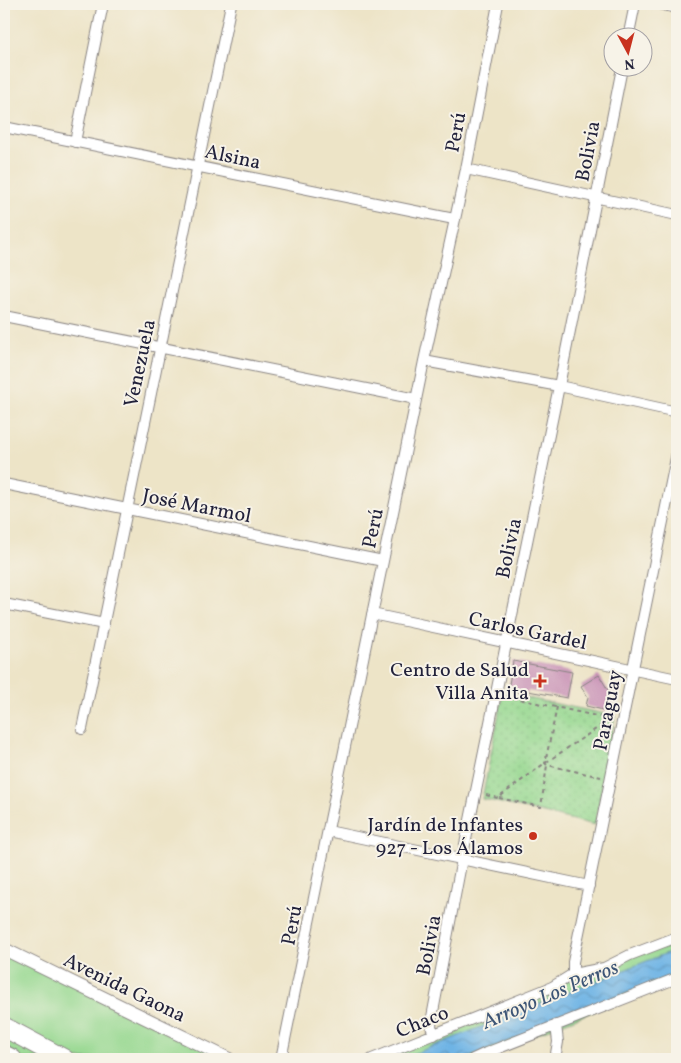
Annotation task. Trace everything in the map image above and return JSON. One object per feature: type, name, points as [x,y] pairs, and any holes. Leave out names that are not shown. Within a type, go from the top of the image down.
[{"type":"highway","points":[[5,1028],[64,1059]]},
{"type":"highway","points":[[4,1055],[12,1059]]},
{"type":"street","points":[[75,142],[103,4]]},
{"type":"street","name":"Venezuela","points":[[82,729],[230,4]]},
{"type":"street","name":"Perú","points":[[281,1059],[416,399],[466,169],[498,4]]},
{"type":"street","points":[[630,28],[635,4]]},
{"type":"street","points":[[663,4],[677,7]]},
{"type":"street","name":"Bolivia","points":[[434,1035],[431,1026],[432,1017],[462,859],[620,78]]},
{"type":"street","name":"Alsina","points":[[4,127],[454,219]]},
{"type":"street","points":[[466,169],[677,215]]},
{"type":"street","points":[[4,316],[416,399]]},
{"type":"street","points":[[424,361],[559,386],[677,412]]},
{"type":"street","name":"Paraguay","points":[[573,974],[573,962],[677,453]]},
{"type":"street","name":"José Marmol","points":[[4,484],[383,561]]},
{"type":"street","points":[[4,604],[104,624]]},
{"type":"street","name":"Carlos Gardel","points":[[372,614],[677,679]]},
{"type":"street","points":[[328,831],[589,886]]},
{"type":"street","name":"Chaco","points":[[372,1059],[552,987],[573,974],[604,968],[677,936]]},
{"type":"street","name":"Avenida Gaona","points":[[4,949],[230,1059]]},
{"type":"street","points":[[473,1059],[677,978]]},
{"type":"street","points":[[554,1059],[558,1042],[556,1025]]},
{"type":"path","points":[[496,693],[622,722]]},
{"type":"path","points":[[475,793],[541,807],[546,764],[557,707]]},
{"type":"path","points":[[498,798],[611,719]]},
{"type":"path","points":[[546,764],[611,779]]},
{"type":"green space","points":[[503,693],[615,716],[595,825],[482,799]]},
{"type":"green space","points":[[677,937],[677,978],[473,1059],[372,1059]]},
{"type":"green space","points":[[4,949],[229,1059],[4,1059]]},
{"type":"water","points":[[677,949],[677,973],[465,1059],[401,1059]]},
{"type":"building","name":"Centro de Salud Villa Anita","points":[[513,661],[572,672],[567,698],[528,691],[527,694],[508,690]]},
{"type":"building","points":[[599,675],[608,690],[616,691],[612,712],[586,706],[588,697],[581,686]]},
{"type":"place","name":"Centro de Salud Villa Anita","points":[[540,681]]},
{"type":"place","name":"Jardín de Infantes 927 - Los Álamos","points":[[533,836]]},
{"type":"water label","name":"Arroyo Los Perros","points":[[550,994]]}]
